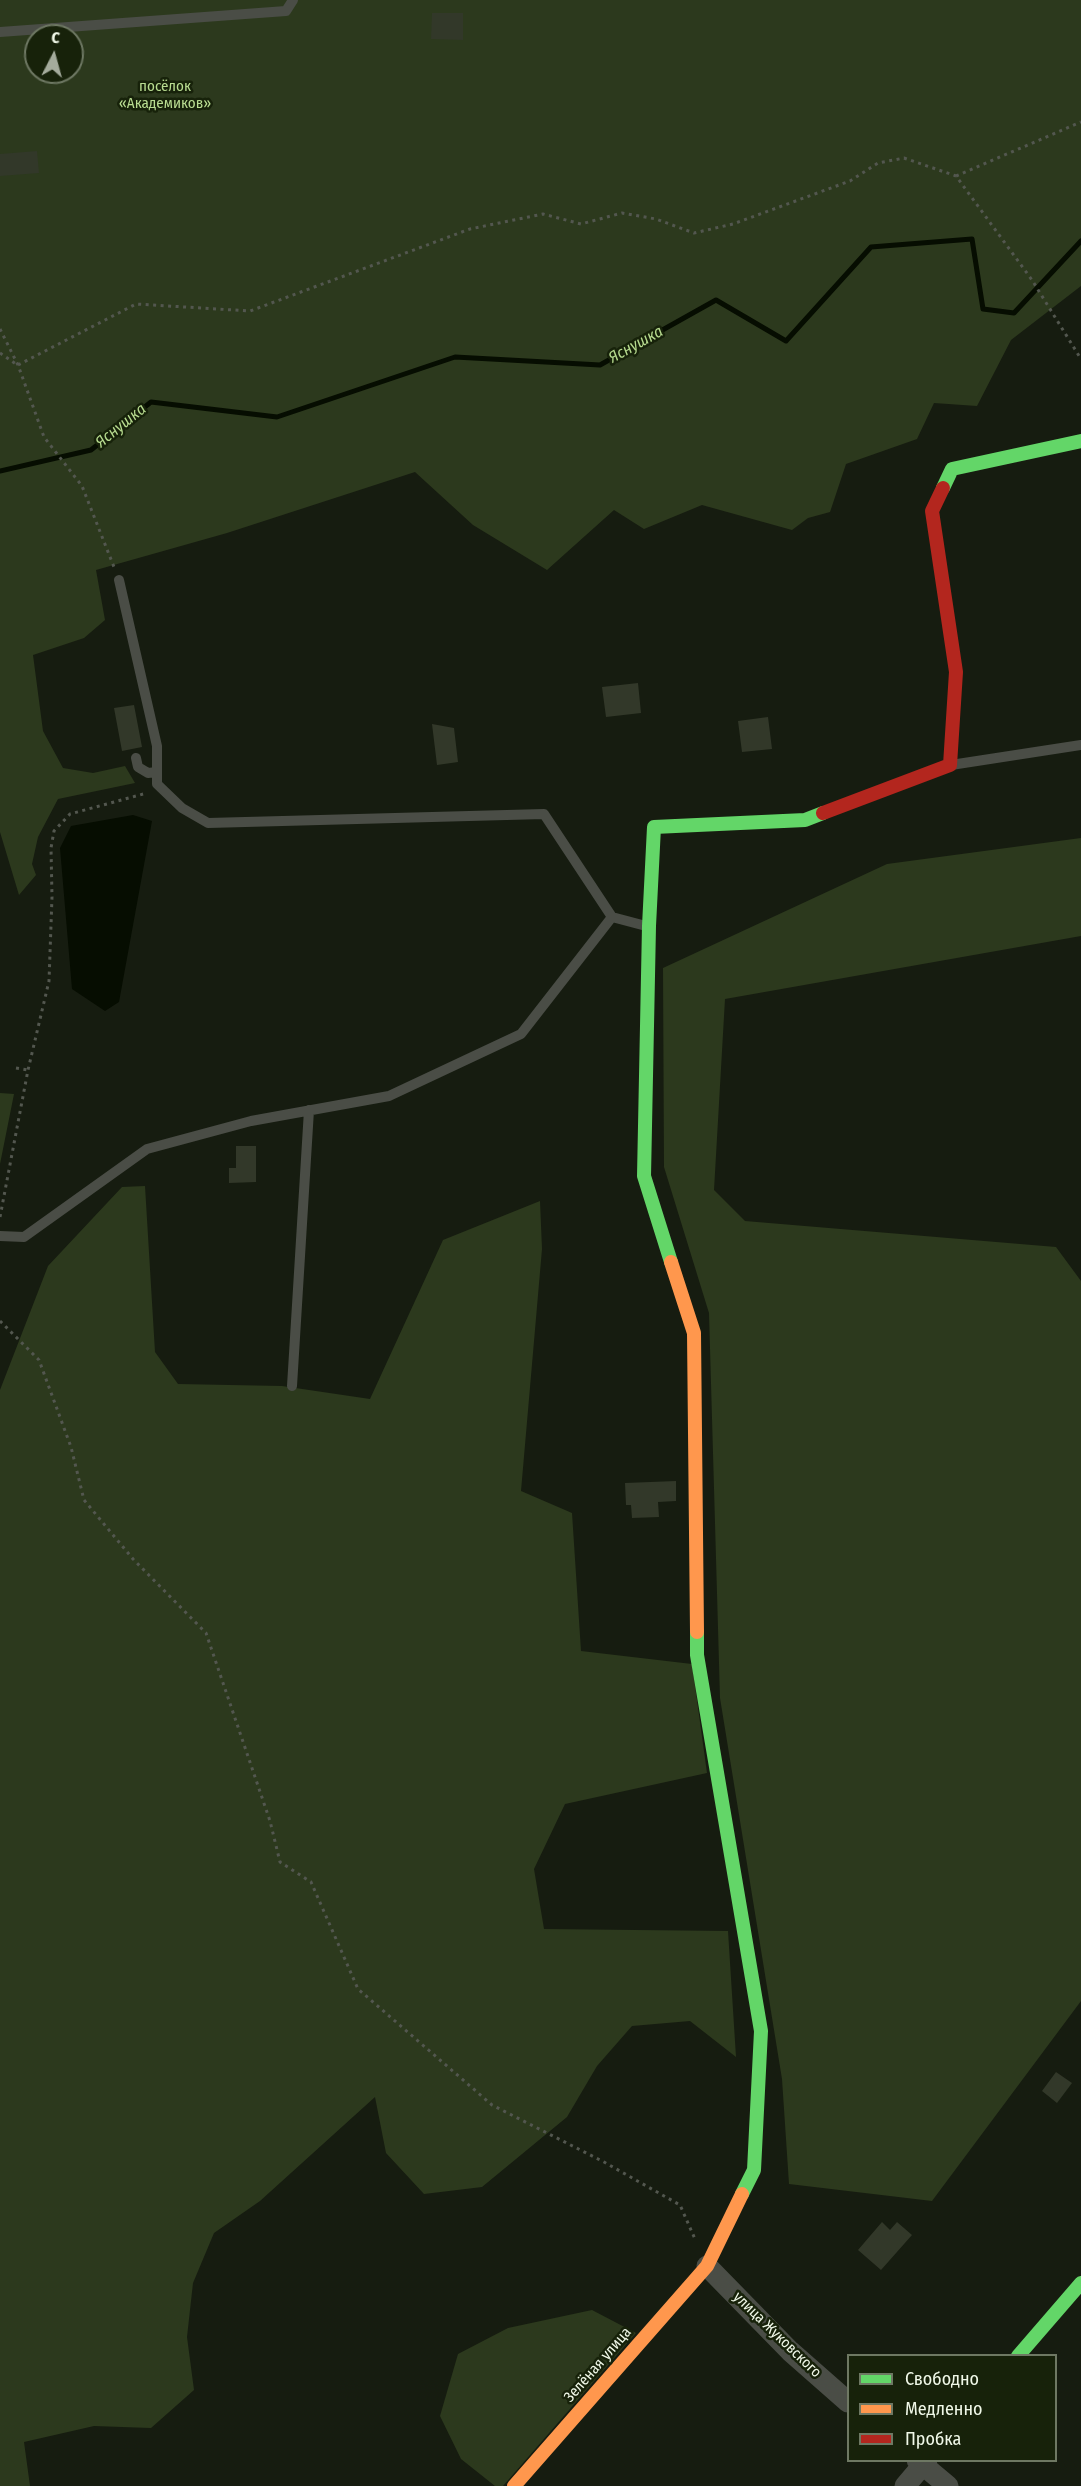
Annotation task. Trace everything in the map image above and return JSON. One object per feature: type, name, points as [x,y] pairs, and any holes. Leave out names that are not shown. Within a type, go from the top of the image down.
[{"type":"street","points":[[950,765],[956,672],[932,511],[952,469],[1081,441]]},
{"type":"street","name":"Зелёная улица","points":[[514,2486],[707,2266],[754,2170],[761,2031],[697,1655],[694,1333],[644,1176],[649,926],[654,827],[806,820],[950,765]]},
{"type":"street","name":"улица Жуковского","points":[[707,2266],[790,2351],[847,2400]]},
{"type":"street","points":[[1019,2354],[1081,2283]]},
{"type":"street","points":[[905,2486],[922,2462],[948,2486]]},
{"type":"lane","points":[[0,32],[286,11],[293,0]]},
{"type":"lane","points":[[119,580],[157,746],[157,784],[182,808],[208,823],[544,814],[612,917],[649,926]]},
{"type":"lane","points":[[950,765],[1081,744]]},
{"type":"lane","points":[[136,758],[138,767],[148,773],[157,772]]},
{"type":"lane","points":[[0,1236],[24,1237],[147,1149],[251,1120],[389,1096],[521,1034],[612,917]]},
{"type":"lane","points":[[292,1386],[309,1110]]},
{"type":"path","points":[[956,176],[1081,122]]},
{"type":"path","points":[[18,365],[136,304],[250,311],[470,229],[543,213],[581,224],[622,213],[656,219],[694,233],[733,224],[850,181],[878,163],[904,158],[956,176],[1032,280],[1081,359]]},
{"type":"path","points":[[0,329],[18,365],[44,437],[82,486],[119,580]]},
{"type":"path","points":[[0,353],[18,365]]},
{"type":"path","points":[[0,1217],[28,1070],[49,981],[51,848],[54,831],[70,814],[149,792],[157,784]]},
{"type":"path","points":[[16,1068],[28,1070]]},
{"type":"path","points":[[0,1321],[39,1360],[71,1447],[84,1500],[133,1559],[206,1633],[270,1821],[280,1862],[311,1882],[358,1989],[492,2105],[604,2162],[680,2205],[707,2266]]},
{"type":"green space","name":"посёлок «Академиков»","points":[[0,0],[1081,0],[1081,286],[1011,340],[977,406],[934,403],[917,439],[846,464],[830,512],[808,518],[792,530],[702,505],[644,529],[614,510],[547,570],[473,525],[415,472],[227,533],[96,570],[105,620],[84,638],[33,655],[43,731],[63,768],[93,773],[125,766],[135,783],[58,799],[38,837],[32,864],[36,875],[19,895],[0,832]]},
{"type":"green space","points":[[1081,838],[1081,936],[725,999],[714,1190],[745,1221],[1056,1247],[1081,1281],[1081,2001],[932,2201],[789,2184],[782,2079],[720,1698],[709,1313],[664,1167],[663,968],[887,864]]},
{"type":"green space","points":[[0,1093],[14,1094],[0,1164]]},
{"type":"green space","points":[[145,1186],[155,1352],[178,1384],[282,1386],[370,1399],[443,1240],[540,1201],[542,1249],[521,1491],[572,1513],[581,1651],[692,1664],[707,1773],[565,1804],[534,1869],[544,1929],[728,1931],[736,2057],[690,2021],[632,2026],[597,2066],[567,2117],[482,2187],[424,2194],[386,2153],[375,2097],[260,2201],[214,2233],[193,2283],[187,2337],[194,2390],[151,2428],[94,2426],[24,2442],[30,2486],[0,2486],[0,1390],[48,1266],[122,1187]]},
{"type":"green space","points":[[592,2310],[636,2333],[503,2486],[495,2486],[461,2459],[440,2416],[458,2354],[508,2328]]},
{"type":"shaded area","points":[[133,815],[152,821],[119,1002],[105,1011],[72,989],[60,848],[71,826]]},
{"type":"building","points":[[432,13],[463,13],[463,40],[431,39]]},
{"type":"building","points":[[37,151],[39,173],[0,176],[0,154]]},
{"type":"building","points":[[638,683],[641,713],[606,717],[602,687]]},
{"type":"building","points":[[134,705],[142,747],[122,751],[114,708]]},
{"type":"building","points":[[768,717],[772,749],[742,752],[738,721]]},
{"type":"building","points":[[432,724],[454,728],[458,762],[437,765]]},
{"type":"building","points":[[236,1146],[256,1146],[256,1182],[229,1183],[229,1168],[236,1168]]},
{"type":"building","points":[[676,1481],[676,1501],[658,1502],[659,1517],[632,1518],[631,1505],[626,1505],[625,1483]]},
{"type":"building","points":[[1056,2072],[1072,2083],[1057,2103],[1042,2091]]},
{"type":"building","points":[[882,2222],[890,2230],[897,2222],[912,2235],[881,2270],[858,2250]]},
{"type":"waterway","name":"Яснушка","points":[[0,471],[91,450],[151,402],[277,417],[455,357],[600,365],[716,300],[786,341],[871,247],[972,239],[983,309],[1014,313],[1081,241]]},
{"type":"traffic: fast","points":[[943,488],[952,469],[1081,441]]},
{"type":"traffic: fast","points":[[671,1262],[644,1176],[649,926],[654,827],[805,820],[823,813]]},
{"type":"traffic: fast","points":[[697,1632],[697,1655],[761,2031],[754,2170],[742,2194]]},
{"type":"traffic: fast","points":[[1020,2354],[1081,2283]]},
{"type":"traffic: slow","points":[[671,1262],[694,1333],[697,1632]]},
{"type":"traffic: slow","points":[[514,2486],[707,2266],[742,2194]]},
{"type":"traffic: jam","points":[[823,813],[950,765],[956,672],[932,511],[943,488]]}]
